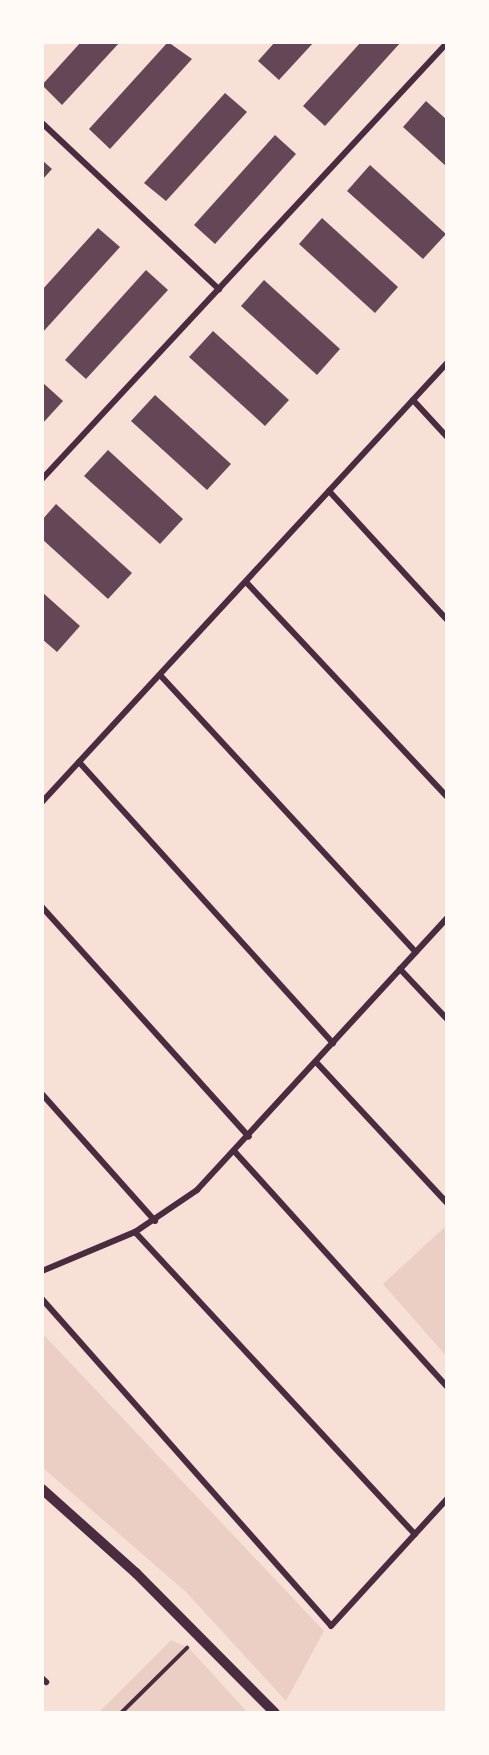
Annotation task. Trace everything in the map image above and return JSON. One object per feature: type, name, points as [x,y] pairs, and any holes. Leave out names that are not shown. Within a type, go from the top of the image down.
[{"type":"street","points":[[42,478],[447,43]]},
{"type":"street","points":[[42,123],[219,289]]},
{"type":"street","points":[[42,802],[447,363]]},
{"type":"street","points":[[413,400],[447,438]]},
{"type":"street","points":[[329,491],[447,620]]},
{"type":"street","points":[[246,582],[447,797]]},
{"type":"street","points":[[160,675],[416,952]]},
{"type":"street","points":[[79,762],[333,1043]]},
{"type":"street","points":[[42,908],[249,1137]]},
{"type":"street","points":[[42,1271],[135,1232],[155,1221],[197,1190],[249,1137],[447,918]]},
{"type":"street","points":[[400,969],[447,1019]]},
{"type":"street","points":[[316,1062],[447,1203]]},
{"type":"street","points":[[42,1094],[155,1221]]},
{"type":"street","points":[[235,1152],[447,1387]]},
{"type":"street","points":[[135,1232],[415,1534]]},
{"type":"street","points":[[42,1299],[331,1626],[447,1499]]},
{"type":"street","points":[[42,1490],[200,1635],[275,1713]]},
{"type":"path","points":[[121,1713],[200,1635]]},
{"type":"shaded area","points":[[447,1225],[447,1357],[383,1284]]},
{"type":"shaded area","points":[[42,1333],[324,1631],[286,1701],[186,1592],[42,1467]]},
{"type":"shaded area","points":[[171,1640],[189,1648],[248,1713],[98,1713]]},
{"type":"building","points":[[81,42],[120,42],[62,105],[42,85]]},
{"type":"building","points":[[168,42],[192,59],[110,149],[89,129]]},
{"type":"building","points":[[275,42],[314,42],[279,80],[258,61]]},
{"type":"building","points":[[361,42],[401,42],[325,126],[303,106]]},
{"type":"building","points":[[225,93],[247,112],[166,201],[144,183]]},
{"type":"building","points":[[426,101],[447,120],[447,167],[403,127]]},
{"type":"building","points":[[275,135],[296,154],[215,244],[194,225]]},
{"type":"building","points":[[42,160],[52,169],[42,180]]},
{"type":"building","points":[[370,165],[446,234],[423,259],[347,191]]},
{"type":"building","points":[[322,218],[398,287],[375,313],[299,244]]},
{"type":"building","points":[[98,228],[120,247],[42,333],[42,290]]},
{"type":"building","points":[[146,270],[168,290],[86,379],[65,360]]},
{"type":"building","points":[[264,280],[340,349],[317,375],[241,306]]},
{"type":"building","points":[[213,331],[289,400],[265,426],[189,357]]},
{"type":"building","points":[[42,382],[63,401],[42,424]]},
{"type":"building","points":[[155,395],[231,464],[207,490],[131,421]]},
{"type":"building","points":[[108,450],[183,519],[160,544],[84,476]]},
{"type":"building","points":[[56,504],[132,573],[108,599],[42,539],[42,520]]},
{"type":"building","points":[[42,592],[80,626],[57,652],[42,639]]}]
